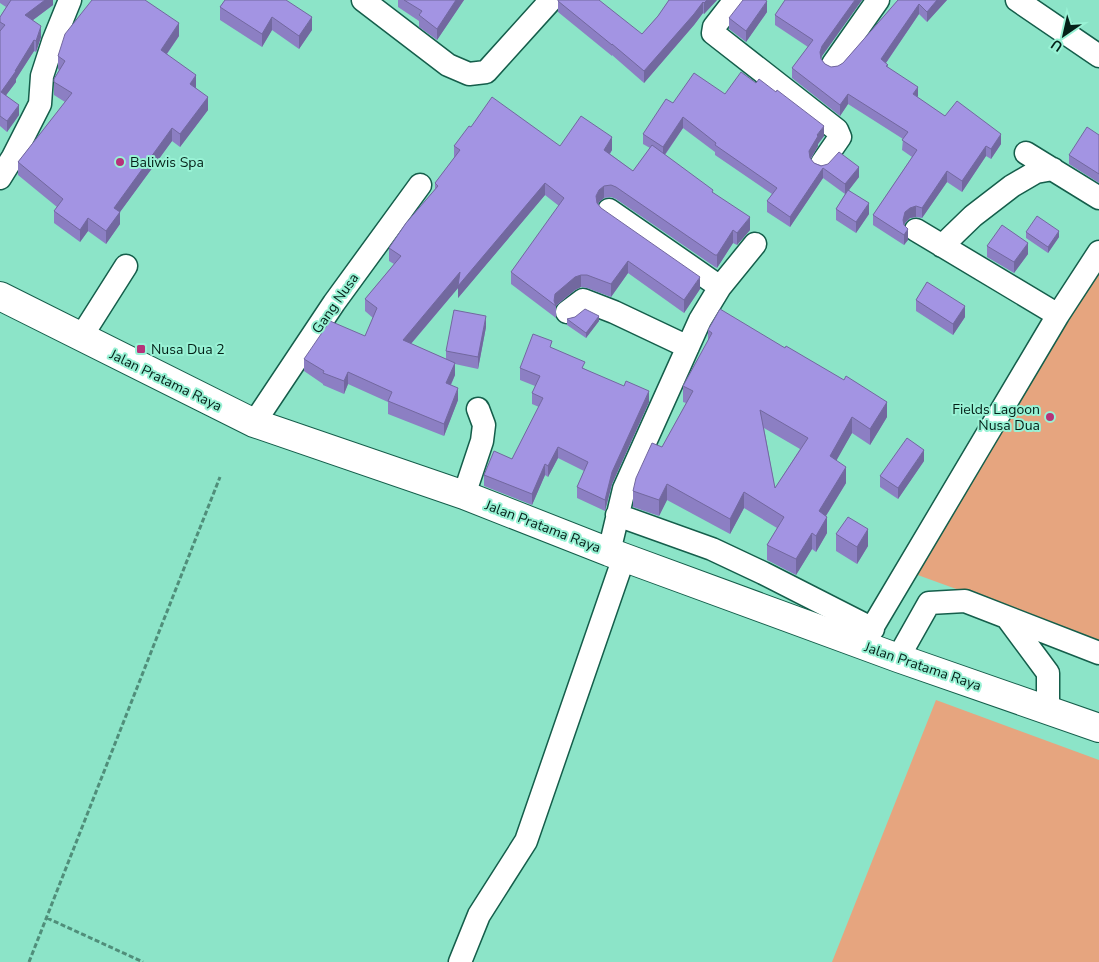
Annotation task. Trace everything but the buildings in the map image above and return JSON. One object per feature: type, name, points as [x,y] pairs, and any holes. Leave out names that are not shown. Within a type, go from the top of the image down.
[{"type":"main road","name":"Jalan Pratama Raya","points":[[0,296],[254,423],[464,495],[616,554],[868,637],[898,658],[1099,728]]},
{"type":"street","points":[[0,178],[40,104],[42,76],[70,0]]},
{"type":"street","points":[[363,0],[448,65],[470,74],[486,72],[551,0]]},
{"type":"street","points":[[735,0],[714,26],[714,33],[837,130],[840,137],[822,163]]},
{"type":"street","points":[[833,64],[878,0]]},
{"type":"street","points":[[1017,0],[1099,56]]},
{"type":"street","points":[[1026,153],[1099,198]]},
{"type":"street","points":[[942,246],[973,216],[1012,186],[1036,172],[1053,169]]},
{"type":"street","name":"Gang Nusa","points":[[254,423],[334,303],[420,185]]},
{"type":"street","points":[[609,210],[720,287]]},
{"type":"street","points":[[916,230],[1058,315]]},
{"type":"street","points":[[460,962],[479,915],[526,841],[616,554],[617,515],[624,489],[700,320],[720,287],[755,244]]},
{"type":"street","points":[[617,515],[712,550],[763,573],[868,637],[1058,315],[1099,252]]},
{"type":"street","points":[[81,337],[126,266]]},
{"type":"street","points":[[567,312],[584,300],[688,347]]},
{"type":"street","points":[[464,495],[482,441],[484,425],[478,409]]},
{"type":"street","points":[[898,658],[929,603],[965,601],[1099,653]]},
{"type":"street","points":[[1007,618],[1048,673],[1048,710]]},
{"type":"path","points":[[29,962],[220,477]]},
{"type":"path","points":[[47,918],[143,962]]},
{"type":"shaded area","name":"Fields Lagoon Nusa Dua","points":[[1099,265],[1099,641],[904,570]]},
{"type":"shaded area","points":[[936,700],[1099,760],[1099,962],[832,962]]},
{"type":"place","name":"Baliwis Spa","points":[[120,162]]},
{"type":"place","name":"Nusa Dua 2","points":[[141,349]]},
{"type":"place","name":"Fields Lagoon Nusa Dua","points":[[1050,417]]}]
